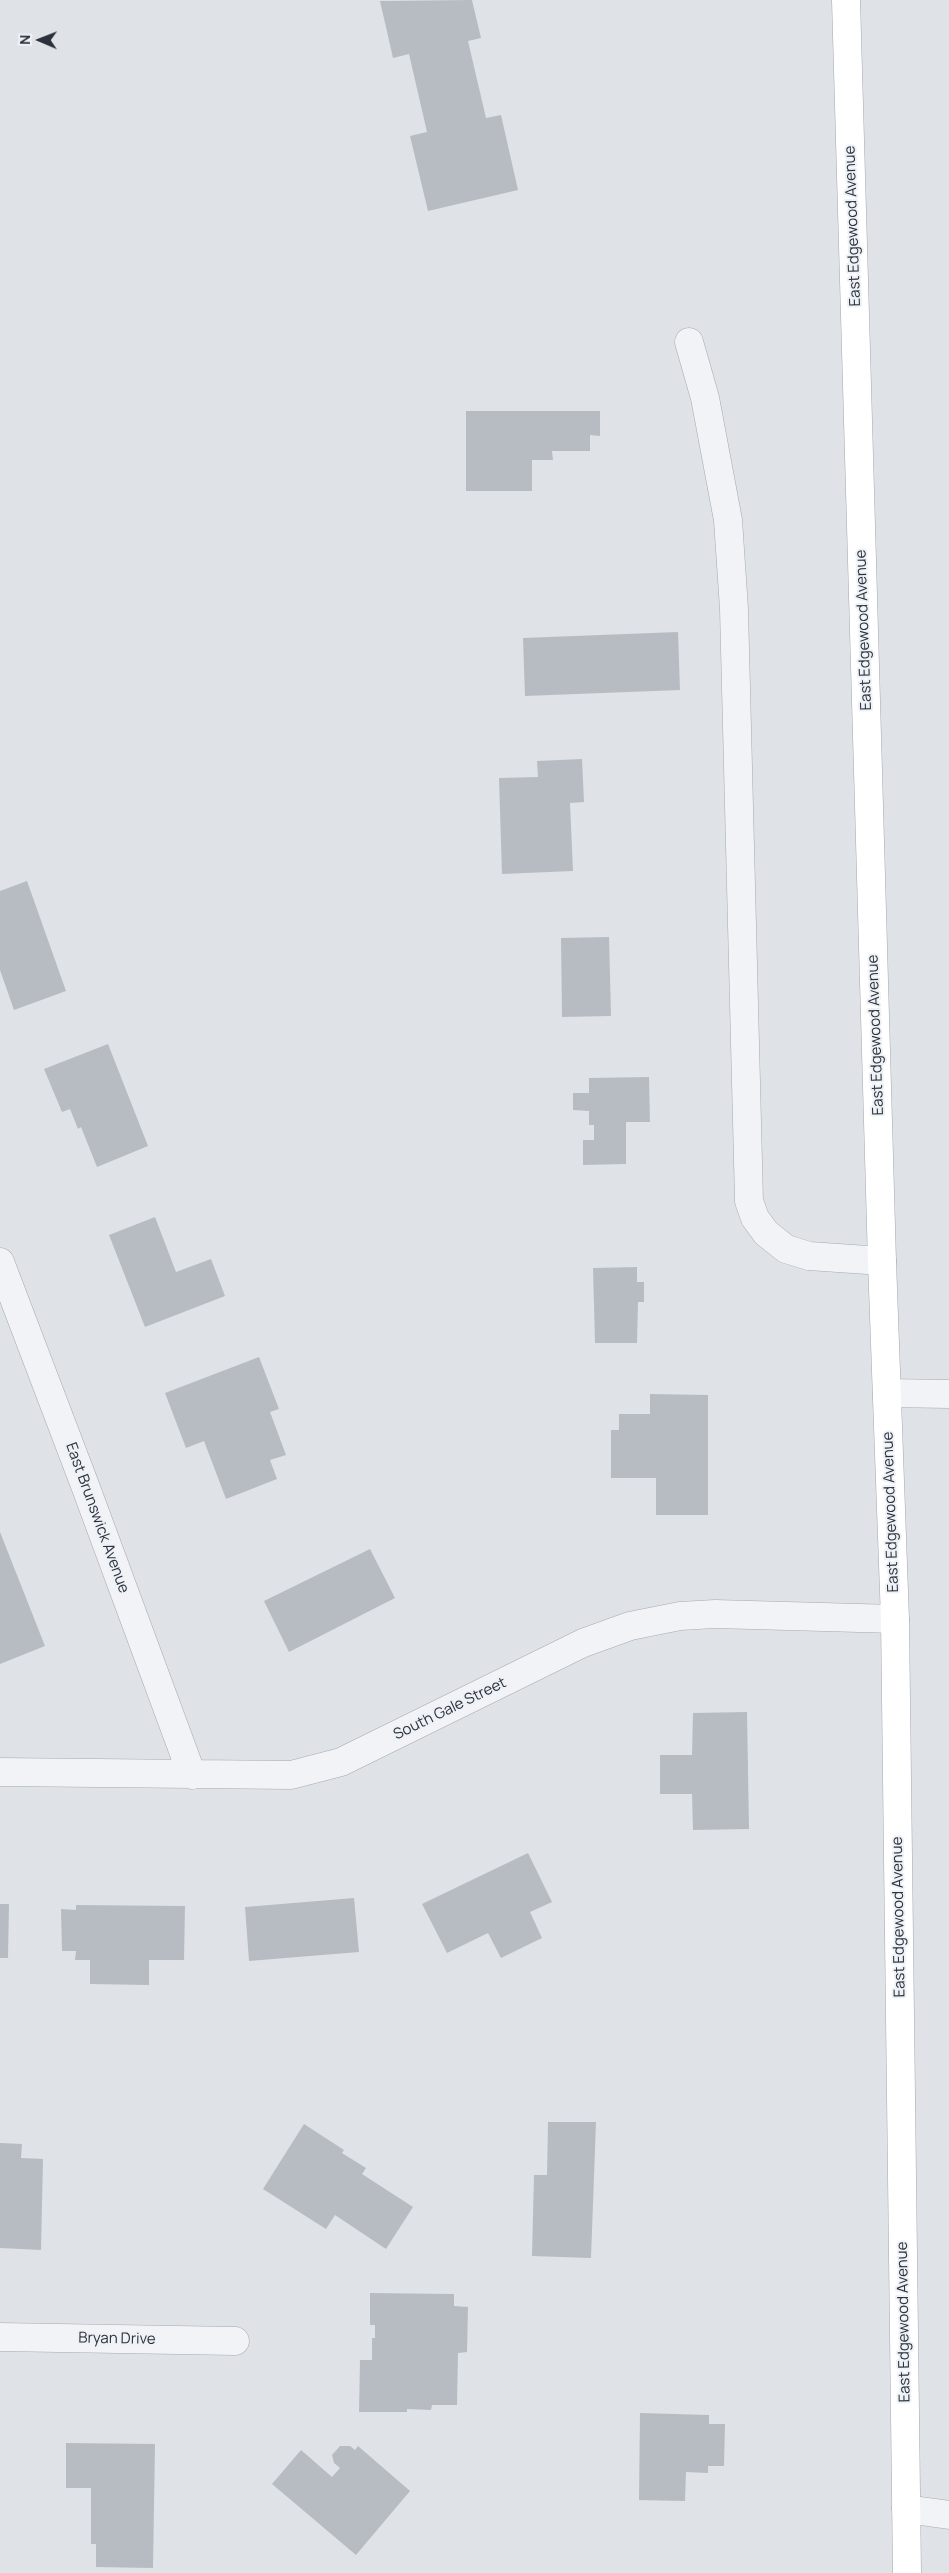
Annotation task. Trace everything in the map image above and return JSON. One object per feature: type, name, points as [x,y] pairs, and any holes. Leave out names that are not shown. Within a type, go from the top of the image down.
[{"type":"main road","name":"East Edgewood Avenue","points":[[846,0],[882,1261],[895,1619],[907,2573]]},
{"type":"street","points":[[689,342],[704,398],[728,520],[734,619],[749,1201],[755,1218],[766,1233],[786,1249],[809,1256],[882,1261]]},
{"type":"street","name":"East Brunswick Avenue","points":[[0,1262],[192,1775]]},
{"type":"street","points":[[887,1393],[949,1394]]},
{"type":"street","name":"South Gale Street","points":[[0,1772],[291,1775],[327,1767],[359,1754],[583,1643],[630,1626],[654,1621],[715,1614],[895,1619]]},
{"type":"street","name":"Bryan Drive","points":[[0,2337],[235,2341]]},
{"type":"street","points":[[906,2509],[949,2515]]},
{"type":"building","points":[[472,0],[481,38],[468,41],[486,118],[501,115],[518,190],[428,211],[410,136],[427,132],[409,54],[393,58],[380,1]]},
{"type":"building","points":[[466,411],[600,411],[600,436],[590,435],[590,451],[552,451],[553,460],[532,460],[532,491],[466,491]]},
{"type":"building","points":[[678,632],[680,690],[525,696],[523,638]]},
{"type":"building","points":[[582,759],[584,802],[570,803],[573,871],[502,874],[499,778],[538,777],[537,761]]},
{"type":"building","points":[[27,881],[66,991],[14,1010],[0,970],[0,891]]},
{"type":"building","points":[[609,937],[611,1016],[562,1017],[561,938]]},
{"type":"building","points":[[108,1044],[148,1146],[97,1167],[81,1127],[78,1129],[70,1109],[62,1112],[44,1069]]},
{"type":"building","points":[[649,1077],[650,1122],[626,1122],[626,1164],[583,1165],[583,1140],[594,1140],[594,1125],[589,1125],[589,1111],[573,1110],[573,1093],[589,1093],[589,1078]]},
{"type":"building","points":[[155,1217],[176,1272],[211,1259],[225,1296],[145,1327],[109,1235]]},
{"type":"building","points":[[637,1267],[637,1282],[644,1282],[644,1302],[638,1302],[637,1343],[595,1343],[593,1268]]},
{"type":"building","points":[[259,1357],[279,1409],[270,1412],[286,1455],[270,1460],[277,1479],[226,1499],[204,1441],[186,1448],[165,1393]]},
{"type":"building","points":[[650,1394],[708,1395],[708,1515],[656,1515],[656,1478],[611,1478],[611,1430],[619,1430],[619,1414],[650,1414]]},
{"type":"building","points":[[0,1532],[45,1646],[0,1664]]},
{"type":"building","points":[[370,1549],[395,1598],[289,1652],[264,1601]]},
{"type":"building","points":[[747,1712],[749,1829],[693,1830],[692,1794],[660,1794],[660,1755],[692,1755],[693,1713]]},
{"type":"building","points":[[528,1853],[552,1902],[530,1912],[542,1938],[501,1958],[488,1933],[447,1953],[422,1904]]},
{"type":"building","points":[[354,1898],[359,1952],[249,1961],[245,1907]]},
{"type":"building","points":[[0,1904],[9,1904],[8,1958],[0,1958]]},
{"type":"building","points":[[76,1905],[185,1906],[184,1960],[149,1960],[149,1985],[90,1984],[90,1960],[75,1960],[76,1951],[62,1951],[61,1909],[76,1910]]},
{"type":"building","points":[[548,2122],[596,2122],[591,2258],[532,2256],[534,2175],[547,2175]]},
{"type":"building","points":[[304,2124],[344,2150],[342,2153],[366,2168],[362,2174],[413,2207],[386,2249],[335,2215],[326,2229],[263,2189]]},
{"type":"building","points":[[0,2143],[22,2144],[21,2158],[43,2159],[41,2250],[0,2248]]},
{"type":"building","points":[[370,2293],[454,2294],[454,2306],[468,2307],[467,2352],[458,2353],[457,2405],[432,2405],[431,2410],[407,2409],[407,2412],[359,2412],[360,2360],[372,2360],[372,2338],[375,2338],[375,2325],[370,2325]]},
{"type":"building","points":[[640,2413],[709,2415],[709,2424],[725,2424],[724,2466],[708,2466],[708,2473],[686,2472],[685,2501],[639,2500]]},
{"type":"building","points":[[66,2443],[155,2444],[153,2568],[96,2567],[96,2544],[91,2544],[91,2488],[66,2488]]},
{"type":"building","points":[[340,2446],[350,2446],[355,2450],[358,2446],[410,2491],[356,2555],[272,2484],[301,2450],[332,2477],[340,2468],[334,2463],[332,2455]]}]
